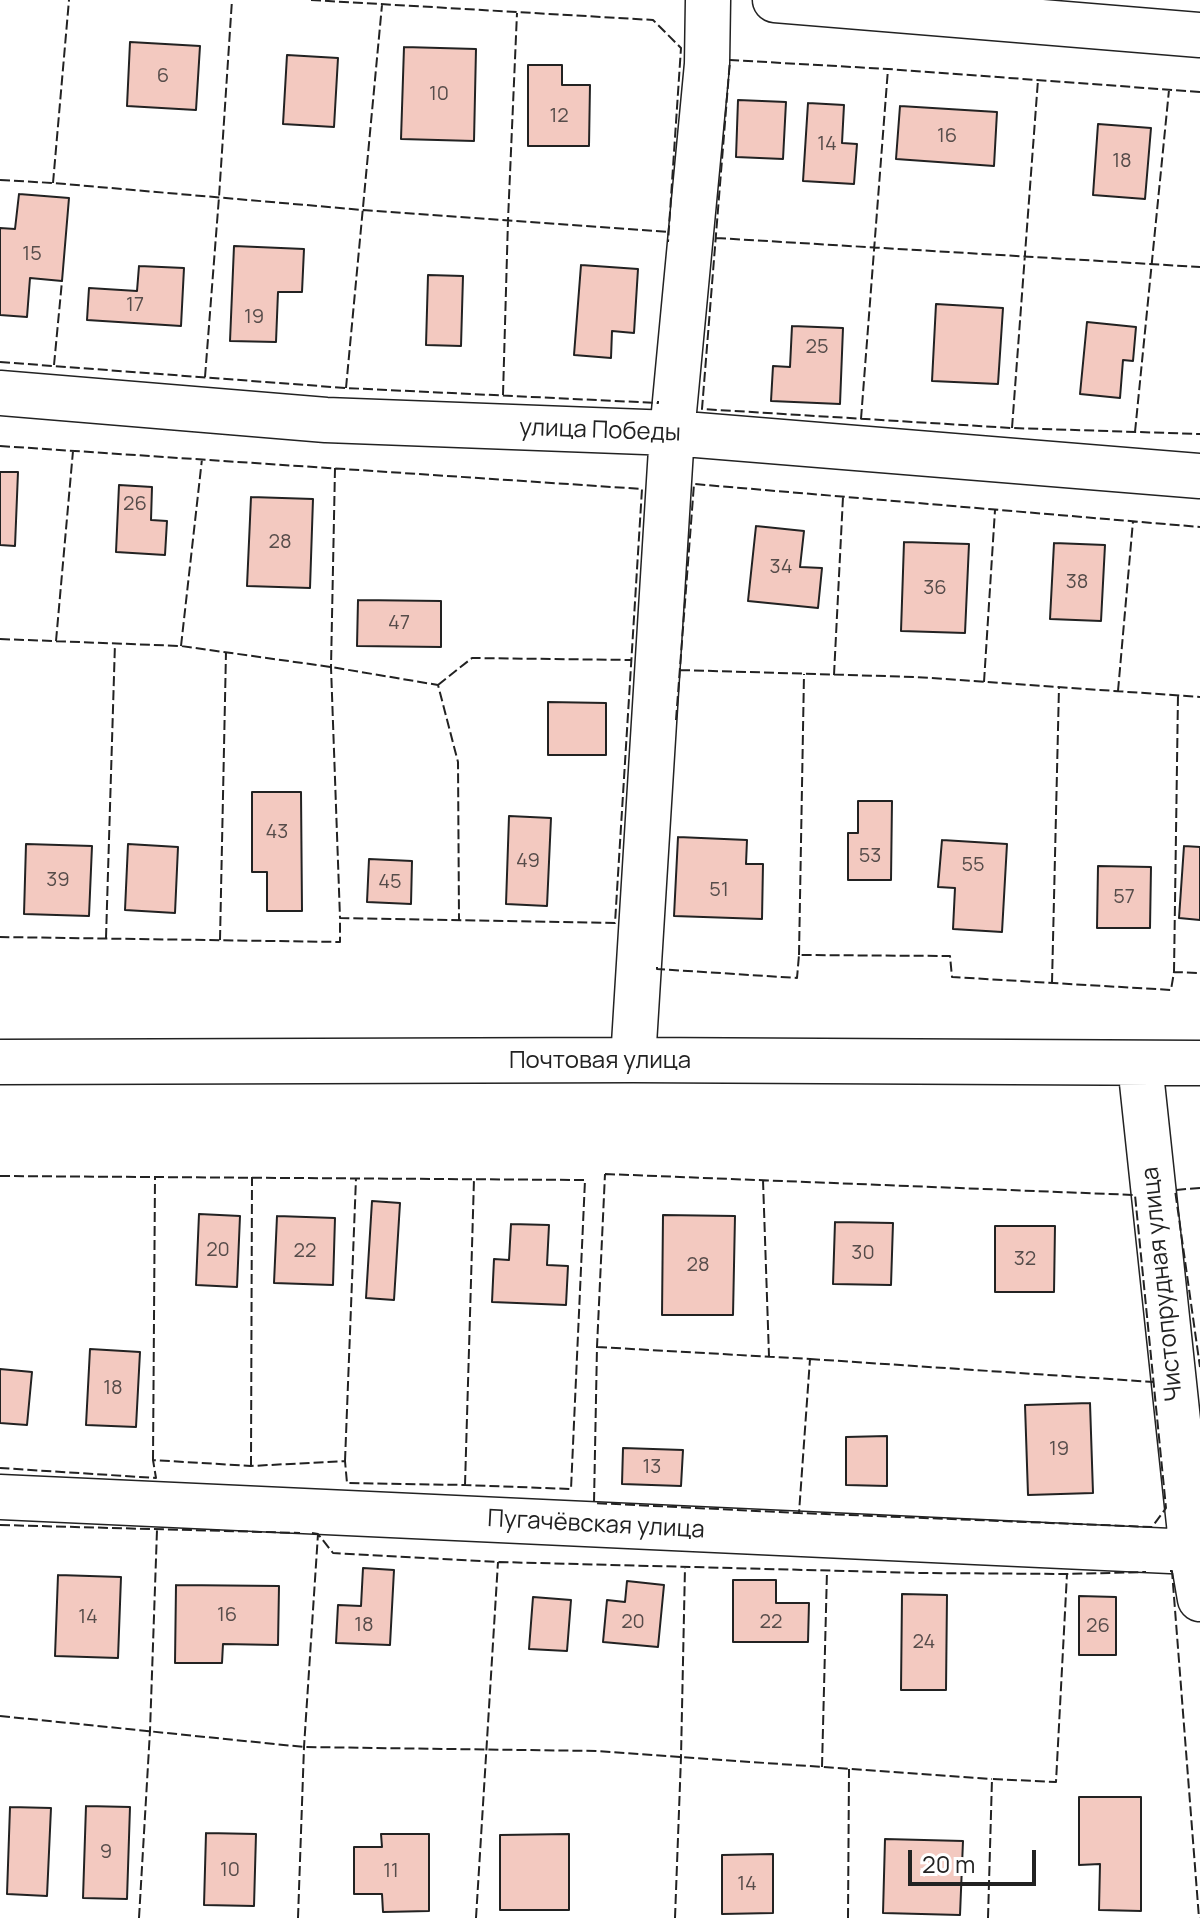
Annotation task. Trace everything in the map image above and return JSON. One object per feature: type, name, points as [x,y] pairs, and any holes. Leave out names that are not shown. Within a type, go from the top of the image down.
[{"type":"street","points":[[633,1060],[672,433],[707,64],[708,0]]},
{"type":"street","points":[[775,0],[1200,35]]},
{"type":"street","name":"улица Победы","points":[[0,393],[326,420],[672,433],[1200,476]]},
{"type":"street","name":"Почтовая улица","points":[[0,1062],[633,1060],[1200,1063]]},
{"type":"street","name":"Чистопрудная улица","points":[[1140,1064],[1192,1552],[1200,1599]]},
{"type":"street","name":"Пугачёвская улица","points":[[0,1497],[1192,1552]]},
{"type":"building","points":[[130,42],[200,46],[196,110],[127,106]]},
{"type":"building","points":[[404,47],[476,49],[474,141],[401,139]]},
{"type":"building","points":[[287,55],[338,58],[334,127],[283,124]]},
{"type":"building","points":[[528,65],[562,65],[562,85],[590,85],[589,146],[528,146]]},
{"type":"building","points":[[738,100],[786,102],[783,159],[736,157]]},
{"type":"building","points":[[808,103],[844,105],[842,143],[857,144],[854,184],[803,181]]},
{"type":"building","points":[[900,106],[997,112],[994,166],[896,159]]},
{"type":"building","points":[[1098,124],[1151,128],[1145,199],[1093,195]]},
{"type":"building","points":[[19,194],[69,198],[62,281],[30,278],[27,317],[0,315],[0,228],[15,229]]},
{"type":"building","points":[[234,246],[304,249],[302,292],[278,292],[276,342],[230,341]]},
{"type":"building","points":[[581,265],[638,269],[634,333],[612,331],[611,358],[574,355]]},
{"type":"building","points":[[139,266],[184,268],[181,326],[87,320],[89,288],[137,291]]},
{"type":"building","points":[[428,275],[463,276],[461,346],[426,345]]},
{"type":"building","points":[[936,304],[1003,308],[998,384],[932,381]]},
{"type":"building","points":[[1087,322],[1136,327],[1133,361],[1123,360],[1120,398],[1080,394]]},
{"type":"building","points":[[792,326],[843,328],[840,404],[771,401],[773,366],[790,367]]},
{"type":"building","points":[[0,472],[18,472],[15,546],[0,545]]},
{"type":"building","points":[[119,485],[152,487],[151,520],[167,521],[165,555],[116,552]]},
{"type":"building","points":[[251,497],[313,499],[310,588],[247,586]]},
{"type":"building","points":[[756,526],[804,531],[800,567],[822,568],[818,608],[748,601]]},
{"type":"building","points":[[904,542],[969,544],[965,633],[901,631]]},
{"type":"building","points":[[1054,543],[1105,545],[1101,621],[1050,619]]},
{"type":"building","points":[[358,600],[441,601],[441,647],[357,646]]},
{"type":"building","points":[[548,702],[606,703],[606,755],[548,755]]},
{"type":"building","points":[[252,792],[301,792],[302,911],[267,911],[267,872],[252,872]]},
{"type":"building","points":[[858,801],[892,801],[891,880],[848,880],[848,833],[858,833]]},
{"type":"building","points":[[509,816],[551,818],[547,906],[506,904]]},
{"type":"building","points":[[678,837],[747,840],[746,864],[763,864],[762,919],[674,916]]},
{"type":"building","points":[[942,840],[1007,844],[1002,932],[953,929],[955,888],[938,887]]},
{"type":"building","points":[[26,844],[92,846],[89,916],[24,914]]},
{"type":"building","points":[[128,844],[178,847],[175,913],[125,910]]},
{"type":"building","points":[[1184,846],[1200,847],[1200,920],[1179,918]]},
{"type":"building","points":[[369,859],[412,861],[411,904],[367,902]]},
{"type":"building","points":[[1098,866],[1151,867],[1150,928],[1097,928]]},
{"type":"building","points":[[372,1201],[400,1203],[394,1300],[366,1298]]},
{"type":"building","points":[[199,1214],[240,1216],[237,1287],[196,1285]]},
{"type":"building","points":[[663,1215],[735,1216],[733,1315],[662,1315]]},
{"type":"building","points":[[277,1216],[335,1218],[333,1285],[274,1283]]},
{"type":"building","points":[[835,1222],[893,1223],[891,1285],[833,1284]]},
{"type":"building","points":[[511,1224],[549,1225],[547,1265],[568,1266],[566,1305],[492,1302],[494,1259],[509,1260]]},
{"type":"building","points":[[995,1226],[1055,1226],[1054,1292],[995,1292]]},
{"type":"building","points":[[90,1349],[140,1352],[136,1427],[86,1425]]},
{"type":"building","points":[[0,1369],[32,1372],[27,1425],[0,1423]]},
{"type":"building","points":[[1090,1403],[1093,1493],[1028,1495],[1025,1405]]},
{"type":"building","points":[[887,1436],[887,1486],[846,1485],[846,1437]]},
{"type":"building","points":[[623,1448],[683,1450],[681,1486],[622,1484]]},
{"type":"building","points":[[363,1568],[394,1570],[390,1645],[336,1643],[338,1605],[361,1606]]},
{"type":"building","points":[[58,1575],[121,1577],[118,1658],[55,1656]]},
{"type":"building","points":[[733,1580],[776,1580],[776,1603],[809,1603],[808,1642],[733,1642]]},
{"type":"building","points":[[627,1581],[664,1585],[658,1647],[603,1642],[607,1600],[625,1602]]},
{"type":"building","points":[[176,1585],[279,1586],[278,1645],[223,1644],[222,1663],[175,1663]]},
{"type":"building","points":[[902,1594],[947,1595],[946,1690],[901,1690]]},
{"type":"building","points":[[1079,1596],[1116,1597],[1116,1655],[1079,1655]]},
{"type":"building","points":[[533,1597],[571,1600],[567,1651],[529,1649]]},
{"type":"building","points":[[1079,1797],[1141,1797],[1141,1911],[1099,1910],[1100,1864],[1079,1865]]},
{"type":"building","points":[[86,1806],[130,1807],[127,1899],[83,1898]]},
{"type":"building","points":[[10,1807],[51,1808],[47,1896],[7,1894]]},
{"type":"building","points":[[206,1833],[256,1834],[254,1906],[204,1905]]},
{"type":"building","points":[[381,1834],[429,1834],[429,1911],[383,1912],[382,1894],[354,1894],[354,1847],[382,1847]]},
{"type":"building","points":[[569,1834],[569,1910],[500,1910],[500,1835]]},
{"type":"building","points":[[885,1839],[963,1841],[960,1915],[883,1913]]},
{"type":"building","points":[[773,1854],[773,1913],[722,1914],[722,1855]]},
{"type":"fence","points":[[53,183],[69,0]]},
{"type":"fence","points":[[205,377],[232,0]]},
{"type":"fence","points":[[311,0],[653,20],[681,48],[668,242]]},
{"type":"fence","points":[[346,388],[382,5]]},
{"type":"fence","points":[[503,395],[517,13]]},
{"type":"fence","points":[[1200,92],[730,60],[702,409],[1012,428],[1200,434]]},
{"type":"fence","points":[[861,419],[888,69]]},
{"type":"fence","points":[[1012,428],[1038,80]]},
{"type":"fence","points":[[1135,432],[1169,90]]},
{"type":"fence","points":[[0,180],[669,232]]},
{"type":"fence","points":[[716,238],[1200,267]]},
{"type":"fence","points":[[54,365],[62,281]]},
{"type":"fence","points":[[0,362],[346,388],[658,401]]},
{"type":"fence","points":[[0,446],[642,489],[615,923],[340,918],[340,942],[0,937]]},
{"type":"fence","points":[[56,641],[73,451]]},
{"type":"fence","points":[[181,646],[202,459]]},
{"type":"fence","points":[[335,468],[331,667],[340,918]]},
{"type":"fence","points":[[676,720],[694,484],[1200,527]]},
{"type":"fence","points":[[834,675],[843,497]]},
{"type":"fence","points":[[984,682],[995,510]]},
{"type":"fence","points":[[1118,691],[1133,521]]},
{"type":"fence","points":[[0,639],[181,646],[438,685],[458,762],[459,920]]},
{"type":"fence","points":[[106,938],[115,643]]},
{"type":"fence","points":[[220,940],[226,652]]},
{"type":"fence","points":[[438,685],[472,658],[631,660]]},
{"type":"fence","points":[[680,670],[916,677],[1200,697]]},
{"type":"fence","points":[[799,955],[804,674]]},
{"type":"fence","points":[[1052,983],[1059,687]]},
{"type":"fence","points":[[1174,972],[1178,695]]},
{"type":"fence","points":[[657,967],[797,978],[799,955],[950,956],[952,977],[1171,990],[1174,972],[1200,973]]},
{"type":"fence","points":[[605,1174],[1135,1195],[1166,1508],[1152,1527],[594,1503],[605,1174]]},
{"type":"fence","points":[[0,1176],[585,1180],[571,1489],[347,1483],[345,1461],[251,1466],[153,1460],[156,1478],[0,1468]]},
{"type":"fence","points":[[153,1460],[155,1177]]},
{"type":"fence","points":[[251,1466],[252,1177]]},
{"type":"fence","points":[[345,1461],[356,1178]]},
{"type":"fence","points":[[465,1485],[474,1179]]},
{"type":"fence","points":[[763,1180],[769,1356]]},
{"type":"fence","points":[[1200,1188],[1175,1190],[1200,1367]]},
{"type":"fence","points":[[597,1347],[810,1359],[799,1513]]},
{"type":"fence","points":[[810,1359],[1154,1382]]},
{"type":"fence","points":[[0,1525],[300,1533]]},
{"type":"fence","points":[[139,1918],[157,1530]]},
{"type":"fence","points":[[312,1533],[318,1534],[333,1553],[498,1562],[923,1573],[1146,1572]]},
{"type":"fence","points":[[298,1918],[304,1747],[318,1534]]},
{"type":"fence","points":[[476,1918],[498,1562]]},
{"type":"fence","points":[[675,1918],[685,1567]]},
{"type":"fence","points":[[822,1767],[827,1571]]},
{"type":"fence","points":[[1170,1571],[1199,1918]]},
{"type":"fence","points":[[988,1918],[992,1779],[1056,1782],[1067,1574]]},
{"type":"fence","points":[[0,1716],[304,1747],[596,1751],[992,1779]]},
{"type":"fence","points":[[848,1918],[849,1769]]}]
